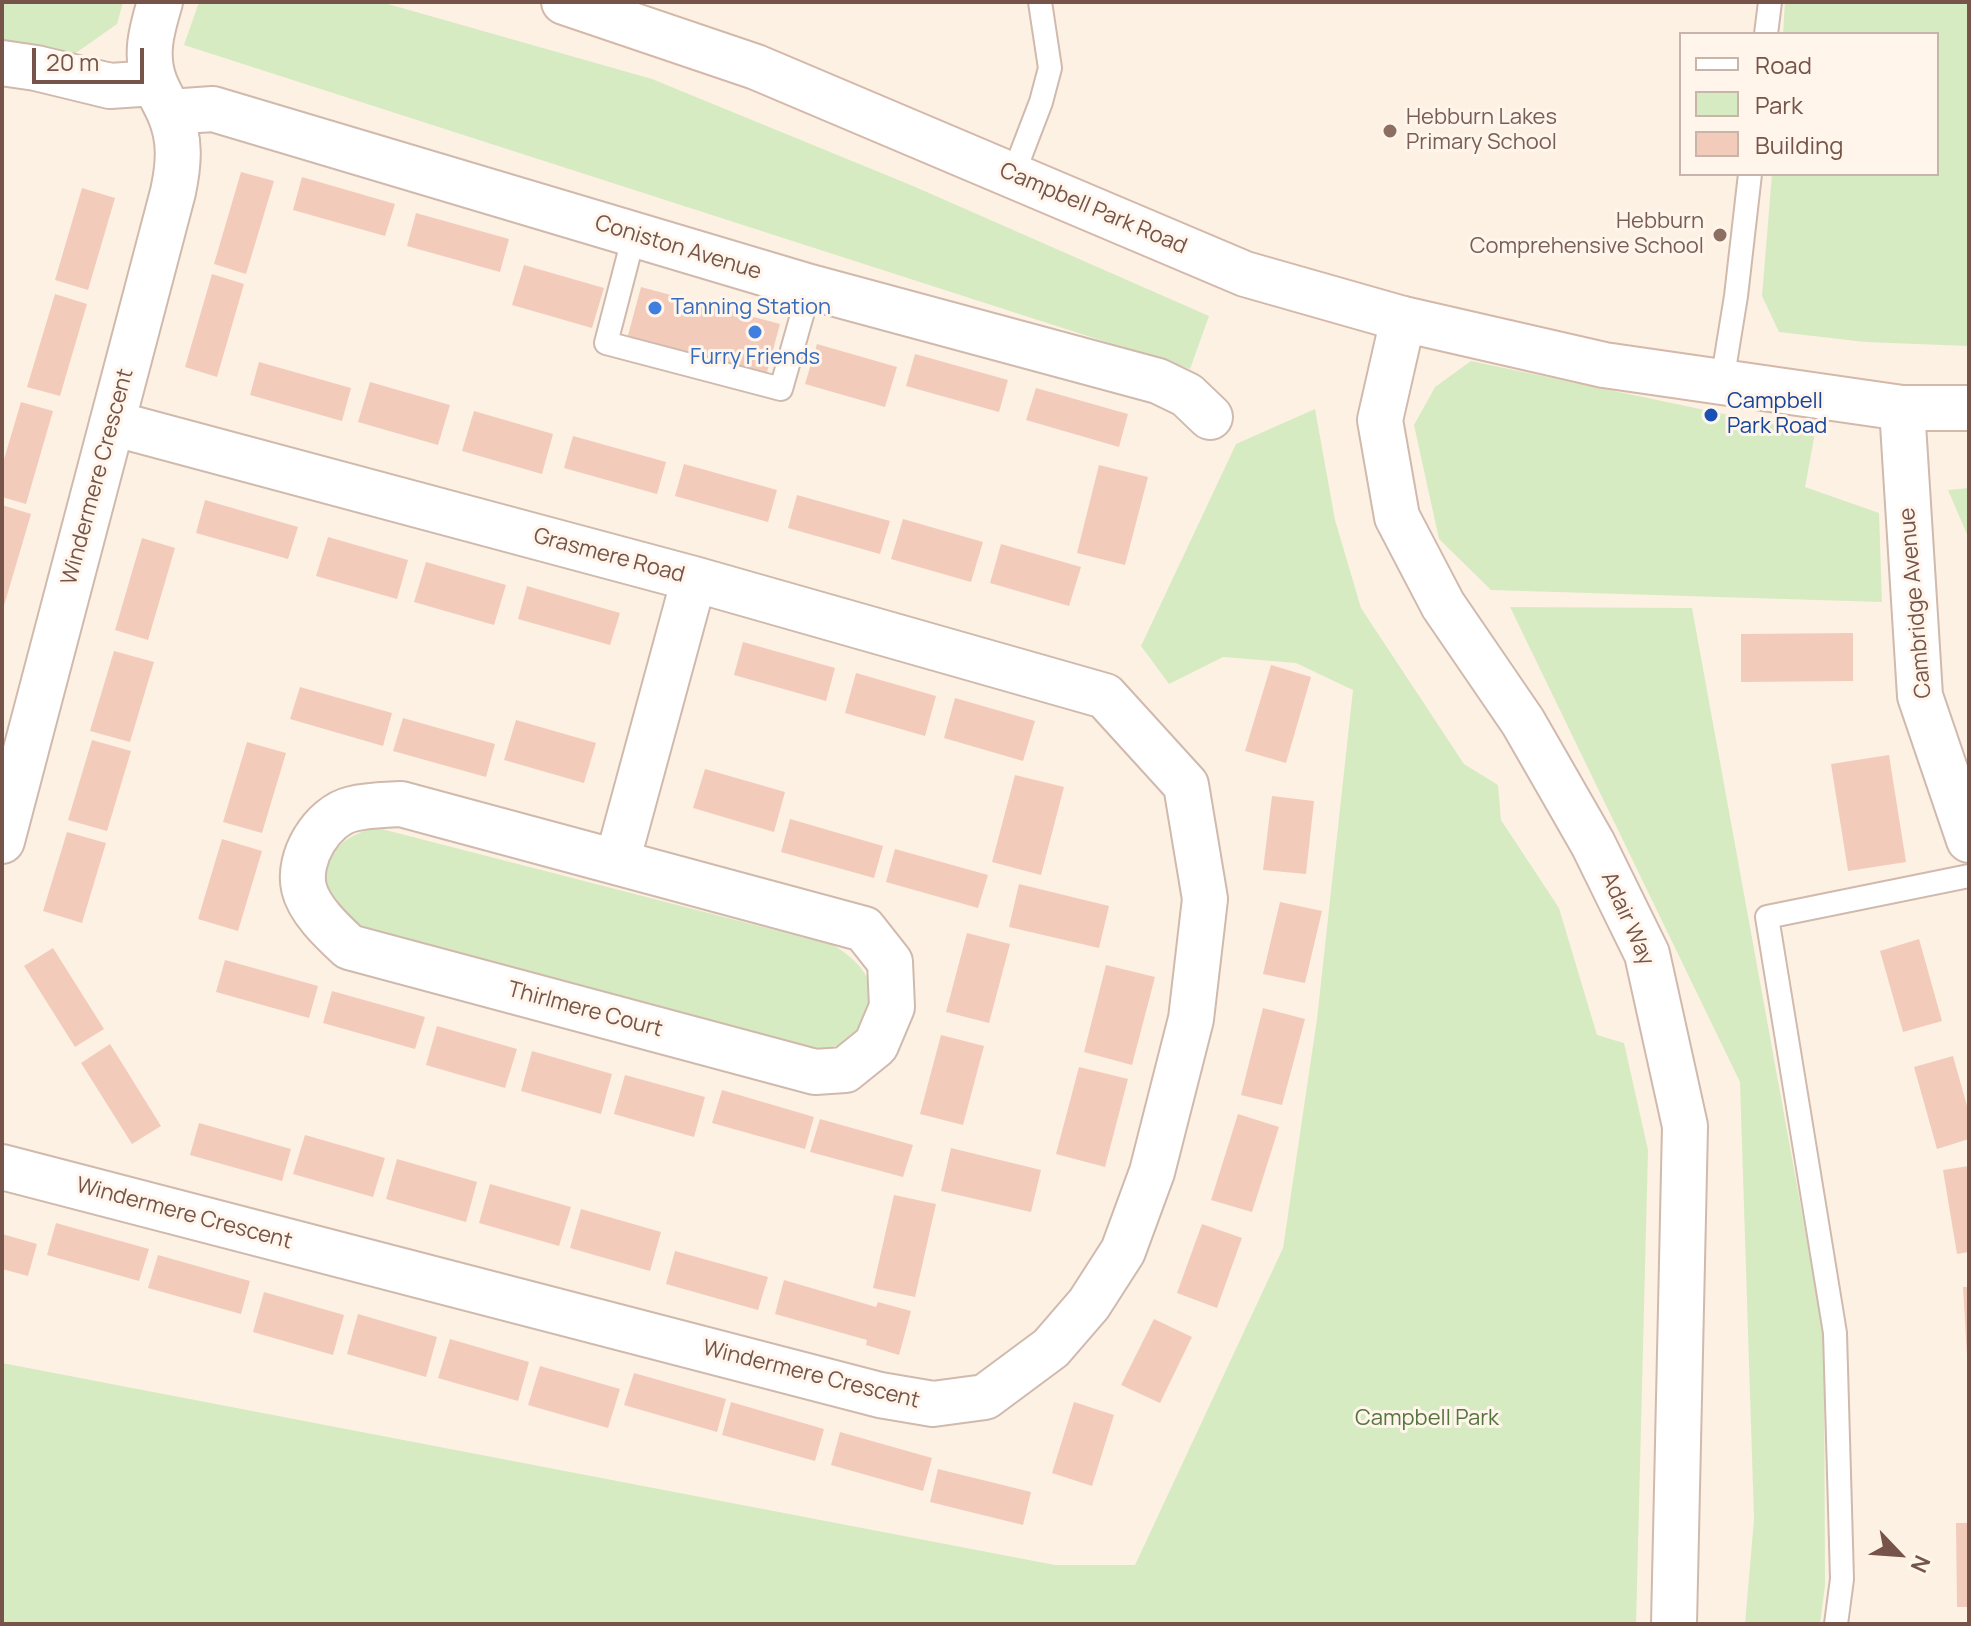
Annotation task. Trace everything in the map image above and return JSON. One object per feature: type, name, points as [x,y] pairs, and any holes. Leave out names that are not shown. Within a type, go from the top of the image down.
[{"type":"street","name":"Windermere Crescent","points":[[2,841],[179,165],[177,130],[162,98],[150,60],[149,38],[160,2]]},
{"type":"street","name":"Campbell Park Road","points":[[564,2],[756,67],[1245,274],[1403,319],[1604,365],[1902,408],[1969,408]]},
{"type":"street","name":"Coniston Avenue","points":[[2,63],[213,109],[810,287],[1158,381],[1187,395],[1210,417]]},
{"type":"street","name":"Adair Way","points":[[1403,319],[1380,420],[1397,517],[1443,605],[1523,722],[1593,844],[1647,954],[1685,1126],[1674,1624]]},
{"type":"street","name":"Cambridge Avenue","points":[[1902,408],[1920,696],[1969,840]]},
{"type":"street","name":"Grasmere Road","points":[[112,423],[694,579],[1105,696]]},
{"type":"street","points":[[617,862],[694,579]]},
{"type":"street","name":"Windermere Crescent","points":[[2,1167],[880,1395],[933,1404],[985,1397],[1051,1348],[1089,1304],[1123,1251],[1152,1172],[1191,1019],[1205,899],[1186,785],[1105,696]]},
{"type":"street","name":"Thirlmere Court","points":[[401,804],[617,862],[864,929],[890,962],[892,1007],[876,1045],[845,1070],[815,1072],[349,947],[323,922],[304,888],[305,857],[324,827],[348,809],[378,805],[401,804]]},
{"type":"lane","points":[[1013,175],[1041,102],[1050,68],[1040,2]]},
{"type":"lane","points":[[1766,32],[1770,2]]},
{"type":"lane","points":[[1722,382],[1750,176]]},
{"type":"lane","points":[[634,235],[606,343],[781,389],[810,287]]},
{"type":"lane","points":[[1836,1624],[1842,1579],[1835,1333],[1767,917],[1969,876]]},
{"type":"green space","points":[[2,2],[123,2],[117,24],[73,55],[2,42]]},
{"type":"green space","points":[[199,2],[381,2],[652,79],[913,186],[1209,316],[1190,369],[184,45]]},
{"type":"green space","points":[[1785,2],[1969,2],[1969,346],[1865,342],[1779,332],[1762,296],[1772,176],[1939,176],[1939,32],[1783,32]]},
{"type":"green space","points":[[1471,361],[1815,433],[1805,487],[1879,513],[1882,602],[1491,590],[1439,539],[1414,425],[1435,387]]},
{"type":"green space","name":"Campbell Park","points":[[1315,409],[1335,520],[1361,608],[1464,764],[1498,785],[1501,820],[1559,908],[1597,1035],[1624,1043],[1648,1150],[1636,1624],[2,1624],[2,1363],[1055,1565],[1135,1565],[1283,1248],[1317,1019],[1353,690],[1296,663],[1223,657],[1169,684],[1141,646],[1236,444]]},
{"type":"green space","points":[[1969,488],[1969,539],[1948,490]]},
{"type":"green space","points":[[1510,607],[1692,608],[1824,1334],[1825,1585],[1820,1624],[1745,1624],[1754,1519],[1740,1082]]},
{"type":"green space","points":[[374,827],[833,945],[851,958],[865,974],[871,993],[868,1014],[850,1039],[828,1048],[804,1050],[361,927],[338,912],[323,894],[324,880],[335,850],[350,838]]},
{"type":"building","points":[[241,172],[274,181],[246,274],[214,264]]},
{"type":"building","points":[[302,177],[395,204],[385,236],[293,210]]},
{"type":"building","points":[[82,188],[115,198],[88,290],[55,280]]},
{"type":"building","points":[[416,213],[509,239],[500,272],[407,246]]},
{"type":"building","points":[[524,265],[604,288],[592,328],[512,305]]},
{"type":"building","points":[[212,274],[244,284],[217,377],[185,367]]},
{"type":"building","points":[[641,287],[780,324],[766,376],[627,339]]},
{"type":"building","points":[[55,294],[87,304],[60,396],[27,387]]},
{"type":"building","points":[[817,344],[897,367],[885,407],[805,384]]},
{"type":"building","points":[[915,354],[1008,380],[999,412],[906,386]]},
{"type":"building","points":[[259,362],[351,388],[342,421],[250,395]]},
{"type":"building","points":[[370,382],[450,405],[438,445],[358,422]]},
{"type":"building","points":[[1036,388],[1128,414],[1119,447],[1026,420]]},
{"type":"building","points":[[21,402],[53,411],[26,504],[2,497],[2,466]]},
{"type":"building","points":[[474,411],[553,434],[542,474],[462,451]]},
{"type":"building","points":[[573,436],[666,462],[657,494],[564,468]]},
{"type":"building","points":[[684,464],[777,490],[768,522],[675,496]]},
{"type":"building","points":[[1099,465],[1148,477],[1125,565],[1077,553]]},
{"type":"building","points":[[797,495],[890,521],[880,554],[788,528]]},
{"type":"building","points":[[205,500],[298,527],[288,559],[196,533]]},
{"type":"building","points":[[2,505],[31,514],[3,609],[2,609]]},
{"type":"building","points":[[903,519],[983,542],[971,582],[891,559]]},
{"type":"building","points":[[328,537],[408,560],[397,599],[316,576]]},
{"type":"building","points":[[142,538],[175,548],[148,640],[115,630]]},
{"type":"building","points":[[1001,544],[1081,567],[1069,606],[990,583]]},
{"type":"building","points":[[426,562],[506,585],[494,625],[414,602]]},
{"type":"building","points":[[527,586],[620,613],[610,645],[518,619]]},
{"type":"building","points":[[1853,633],[1853,681],[1741,682],[1741,634]]},
{"type":"building","points":[[743,642],[835,668],[826,701],[734,675]]},
{"type":"building","points":[[114,651],[154,662],[130,742],[90,731]]},
{"type":"building","points":[[1271,665],[1311,677],[1286,763],[1245,751]]},
{"type":"building","points":[[856,673],[936,696],[925,736],[845,713]]},
{"type":"building","points":[[300,687],[392,713],[383,746],[290,719]]},
{"type":"building","points":[[955,698],[1035,721],[1023,761],[944,738]]},
{"type":"building","points":[[403,718],[495,744],[486,777],[393,751]]},
{"type":"building","points":[[516,720],[596,743],[584,783],[504,760]]},
{"type":"building","points":[[92,740],[131,751],[107,831],[68,820]]},
{"type":"building","points":[[247,742],[286,753],[262,833],[223,822]]},
{"type":"building","points":[[1889,755],[1906,862],[1848,871],[1831,764]]},
{"type":"building","points":[[705,769],[785,792],[774,832],[693,808]]},
{"type":"building","points":[[1015,775],[1064,787],[1041,875],[992,862]]},
{"type":"building","points":[[1272,796],[1314,801],[1306,874],[1263,870]]},
{"type":"building","points":[[790,819],[883,846],[874,878],[781,852]]},
{"type":"building","points":[[67,832],[106,843],[82,923],[43,911]]},
{"type":"building","points":[[222,839],[262,851],[238,931],[198,919]]},
{"type":"building","points":[[895,849],[988,875],[978,908],[886,882]]},
{"type":"building","points":[[1019,884],[1109,906],[1099,948],[1009,927]]},
{"type":"building","points":[[1280,902],[1322,911],[1305,983],[1263,974]]},
{"type":"building","points":[[967,933],[1010,944],[989,1023],[946,1012]]},
{"type":"building","points":[[1919,939],[1942,1021],[1903,1032],[1880,951]]},
{"type":"building","points":[[53,948],[104,1029],[75,1047],[24,966]]},
{"type":"building","points":[[225,960],[318,986],[309,1018],[216,992]]},
{"type":"building","points":[[1106,965],[1155,977],[1132,1065],[1084,1052]]},
{"type":"building","points":[[332,991],[425,1017],[415,1049],[323,1023]]},
{"type":"building","points":[[1263,1008],[1305,1019],[1282,1105],[1241,1095]]},
{"type":"building","points":[[437,1026],[517,1049],[505,1088],[426,1065]]},
{"type":"building","points":[[941,1035],[984,1046],[963,1125],[920,1114]]},
{"type":"building","points":[[110,1044],[161,1126],[132,1144],[81,1063]]},
{"type":"building","points":[[532,1051],[612,1074],[601,1114],[521,1091]]},
{"type":"building","points":[[1953,1056],[1969,1113],[1969,1139],[1937,1149],[1914,1067]]},
{"type":"building","points":[[1079,1067],[1128,1079],[1105,1167],[1056,1154]]},
{"type":"building","points":[[625,1075],[705,1097],[694,1137],[614,1114]]},
{"type":"building","points":[[722,1090],[814,1117],[805,1149],[712,1123]]},
{"type":"building","points":[[1238,1114],[1279,1127],[1252,1212],[1211,1200]]},
{"type":"building","points":[[820,1119],[913,1145],[903,1177],[810,1152]]},
{"type":"building","points":[[199,1123],[291,1149],[282,1181],[190,1155]]},
{"type":"building","points":[[305,1135],[385,1158],[373,1197],[293,1174]]},
{"type":"building","points":[[951,1148],[1041,1170],[1031,1212],[941,1191]]},
{"type":"building","points":[[397,1159],[477,1182],[466,1222],[386,1199]]},
{"type":"building","points":[[1969,1166],[1969,1252],[1957,1254],[1943,1170]]},
{"type":"building","points":[[490,1184],[571,1207],[559,1246],[479,1223]]},
{"type":"building","points":[[894,1195],[936,1204],[915,1297],[873,1288]]},
{"type":"building","points":[[581,1209],[661,1232],[650,1271],[570,1248]]},
{"type":"building","points":[[56,1223],[149,1249],[139,1281],[47,1255]]},
{"type":"building","points":[[1202,1224],[1242,1238],[1217,1308],[1177,1293]]},
{"type":"building","points":[[2,1234],[37,1244],[28,1276],[2,1269]]},
{"type":"building","points":[[675,1251],[768,1277],[758,1310],[666,1284]]},
{"type":"building","points":[[158,1255],[250,1281],[241,1314],[148,1288]]},
{"type":"building","points":[[784,1280],[876,1307],[878,1302],[911,1311],[899,1355],[866,1345],[867,1340],[775,1314]]},
{"type":"building","points":[[1963,1287],[1969,1287],[1969,1356],[1967,1356]]},
{"type":"building","points":[[264,1292],[344,1315],[333,1355],[253,1332]]},
{"type":"building","points":[[358,1314],[437,1337],[426,1377],[347,1354]]},
{"type":"building","points":[[1154,1319],[1192,1337],[1160,1403],[1121,1385]]},
{"type":"building","points":[[450,1339],[529,1362],[518,1401],[438,1378]]},
{"type":"building","points":[[540,1366],[620,1389],[608,1428],[528,1405]]},
{"type":"building","points":[[634,1373],[726,1399],[717,1432],[624,1405]]},
{"type":"building","points":[[731,1402],[824,1429],[815,1461],[722,1435]]},
{"type":"building","points":[[1074,1402],[1114,1415],[1092,1486],[1052,1473]]},
{"type":"building","points":[[840,1432],[932,1458],[923,1491],[831,1465]]},
{"type":"building","points":[[938,1469],[1031,1492],[1023,1525],[930,1502]]},
{"type":"building","points":[[1956,1523],[1969,1523],[1969,1607],[1957,1607]]},
{"type":"place","name":"Hebburn Lakes Primary School","points":[[1390,131]]},
{"type":"place","name":"Hebburn Comprehensive School","points":[[1720,235]]},
{"type":"place","name":"Tanning Station","points":[[655,308]]},
{"type":"place","name":"Furry Friends","points":[[755,332]]},
{"type":"place","name":"Campbell Park Road","points":[[1711,415]]}]
